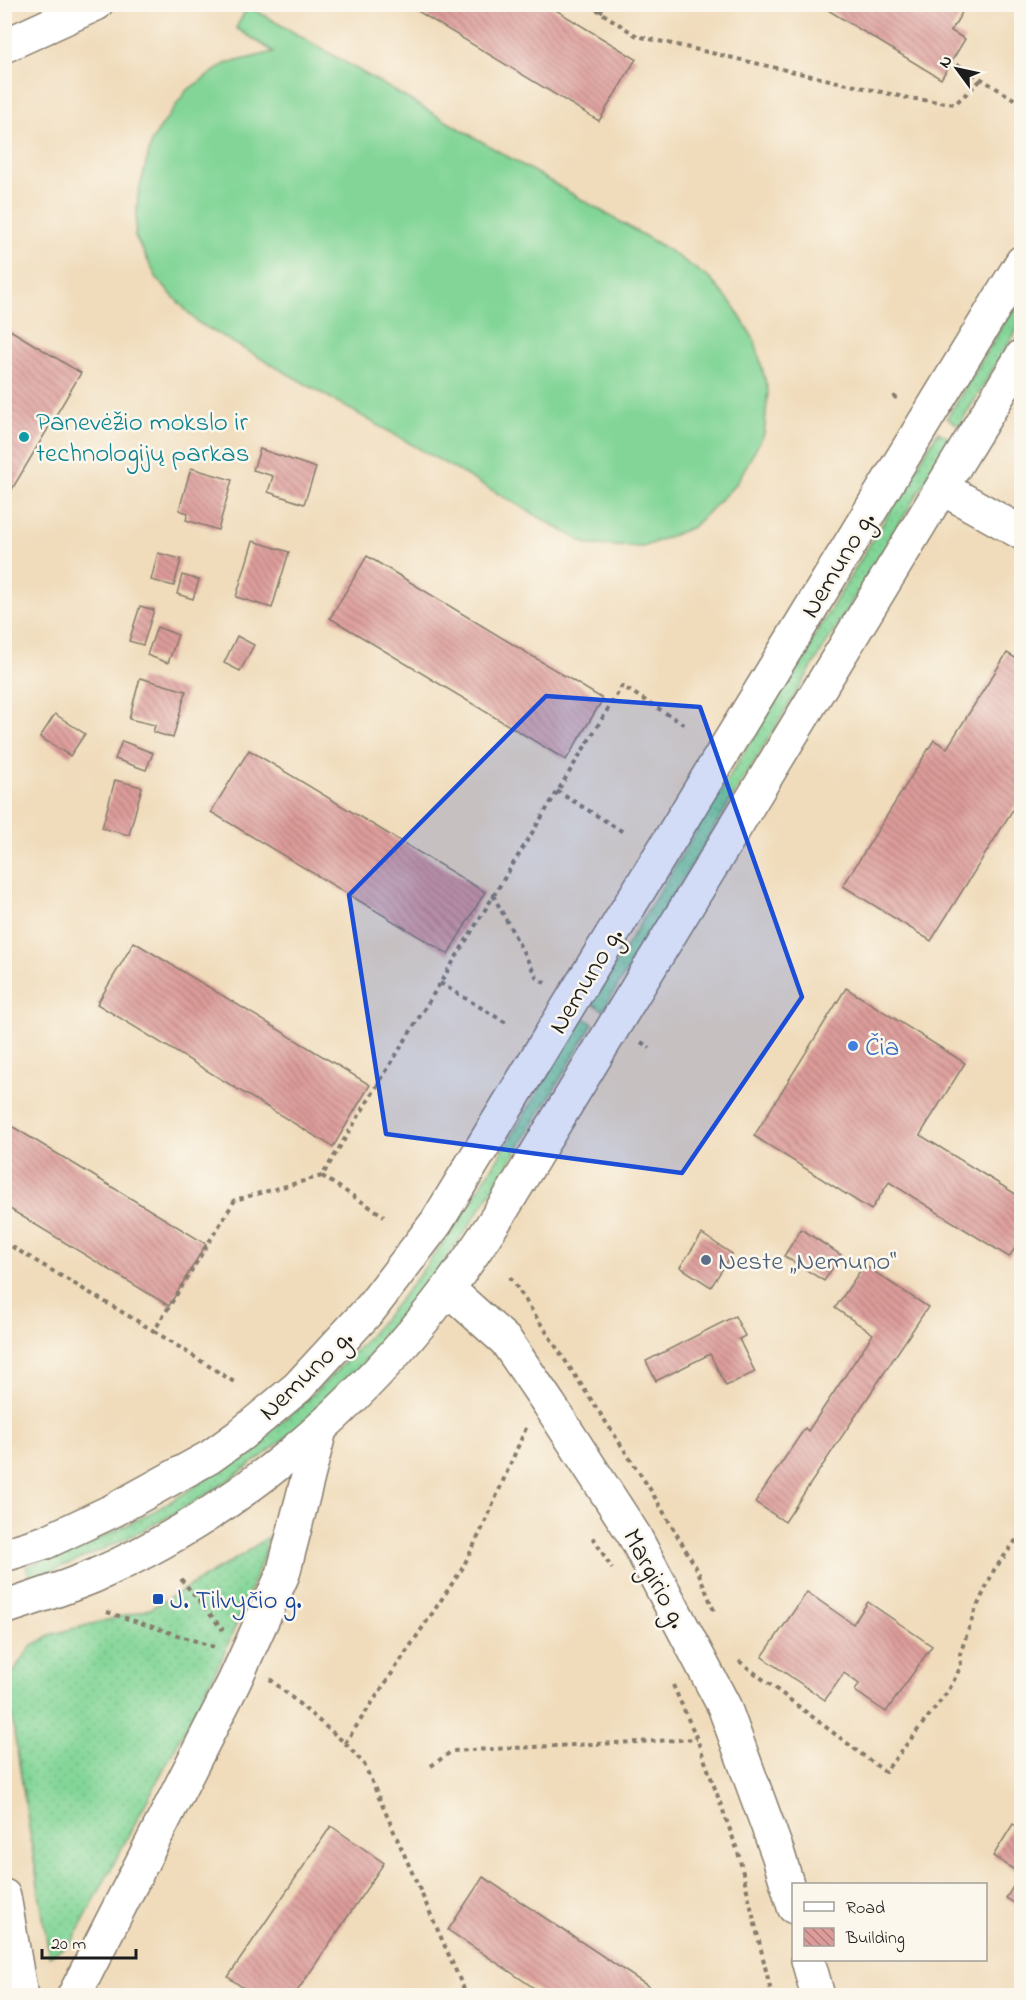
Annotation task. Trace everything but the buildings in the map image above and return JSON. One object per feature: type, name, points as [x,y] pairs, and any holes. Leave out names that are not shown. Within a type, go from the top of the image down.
[{"type":"main road","points":[[4,46],[96,4]]},
{"type":"main road","name":"Nemuno g.","points":[[4,1555],[46,1542],[114,1510],[210,1457],[298,1387],[371,1308],[436,1223],[1022,262]]},
{"type":"main road","name":"Nemuno g.","points":[[4,1608],[94,1576],[154,1546],[235,1497],[320,1430],[408,1337],[448,1288],[505,1205],[1022,356]]},
{"type":"main road","points":[[942,488],[1022,533]]},
{"type":"main road","name":"Margirio g.","points":[[448,1288],[506,1341],[634,1535],[724,1706],[778,1854],[792,1900]]},
{"type":"main road","points":[[74,1995],[245,1658],[283,1574],[320,1430]]},
{"type":"main road","points":[[4,1896],[21,1995]]},
{"type":"main road","points":[[809,1961],[818,1995]]},
{"type":"path","points":[[588,4],[637,36],[908,98],[955,104],[982,80]]},
{"type":"path","points":[[600,13],[605,4]]},
{"type":"path","points":[[957,64],[1022,104]]},
{"type":"path","points":[[154,1331],[235,1200],[322,1176],[622,686],[688,727]]},
{"type":"path","points":[[557,791],[624,833]]},
{"type":"path","points":[[493,895],[537,978]]},
{"type":"path","points":[[440,983],[508,1024]]},
{"type":"path","points":[[322,1176],[384,1216]]},
{"type":"path","points":[[4,1242],[154,1331],[234,1382]]},
{"type":"path","points":[[345,1743],[462,1569],[483,1527],[524,1430],[535,1414],[549,1404]]},
{"type":"path","points":[[518,1420],[531,1440]]},
{"type":"path","points":[[588,1528],[616,1575]]},
{"type":"path","points":[[732,1655],[885,1772],[949,1690],[961,1666],[960,1654],[975,1611],[994,1570],[1022,1532]]},
{"type":"path","points":[[181,1579],[245,1658],[345,1743],[364,1764],[467,1995]]},
{"type":"path","points":[[107,1612],[245,1658]]},
{"type":"path","points":[[668,1674],[698,1739],[738,1852],[772,1995]]},
{"type":"path","points":[[431,1766],[452,1751],[698,1739]]},
{"type":"highlighted area","points":[[546,696],[700,707],[802,997],[682,1173],[386,1134],[349,895]]},
{"type":"green space","points":[[248,6],[667,249],[710,279],[733,305],[755,341],[768,391],[764,434],[736,484],[693,527],[643,547],[588,545],[197,322],[158,280],[135,236],[138,195],[152,140],[186,91],[225,64],[274,52],[236,28]]},
{"type":"green space","points":[[1021,295],[1021,323],[959,426],[947,418]]},
{"type":"green space","points":[[938,432],[951,439],[603,1010],[592,1003]]},
{"type":"green space","points":[[583,1017],[593,1024],[471,1223],[402,1318],[365,1362],[324,1404],[292,1433],[223,1484],[148,1527],[70,1564],[30,1579],[26,1566],[111,1533],[160,1508],[206,1479],[251,1447],[333,1374],[371,1334],[439,1248],[495,1163]]},
{"type":"green space","points":[[269,1536],[263,1558],[222,1659],[71,1944],[49,1956],[9,1699],[10,1681],[18,1664],[32,1646],[53,1634],[150,1609],[242,1555]]},
{"type":"place","name":"Panevėžio mokslo ir technologijų parkas","points":[[24,437]]},
{"type":"place","name":"Čia","points":[[853,1046]]},
{"type":"place","name":"Neste „Nemuno“","points":[[706,1260]]},
{"type":"place","name":"J. Tilvyčio g.","points":[[158,1599]]}]
